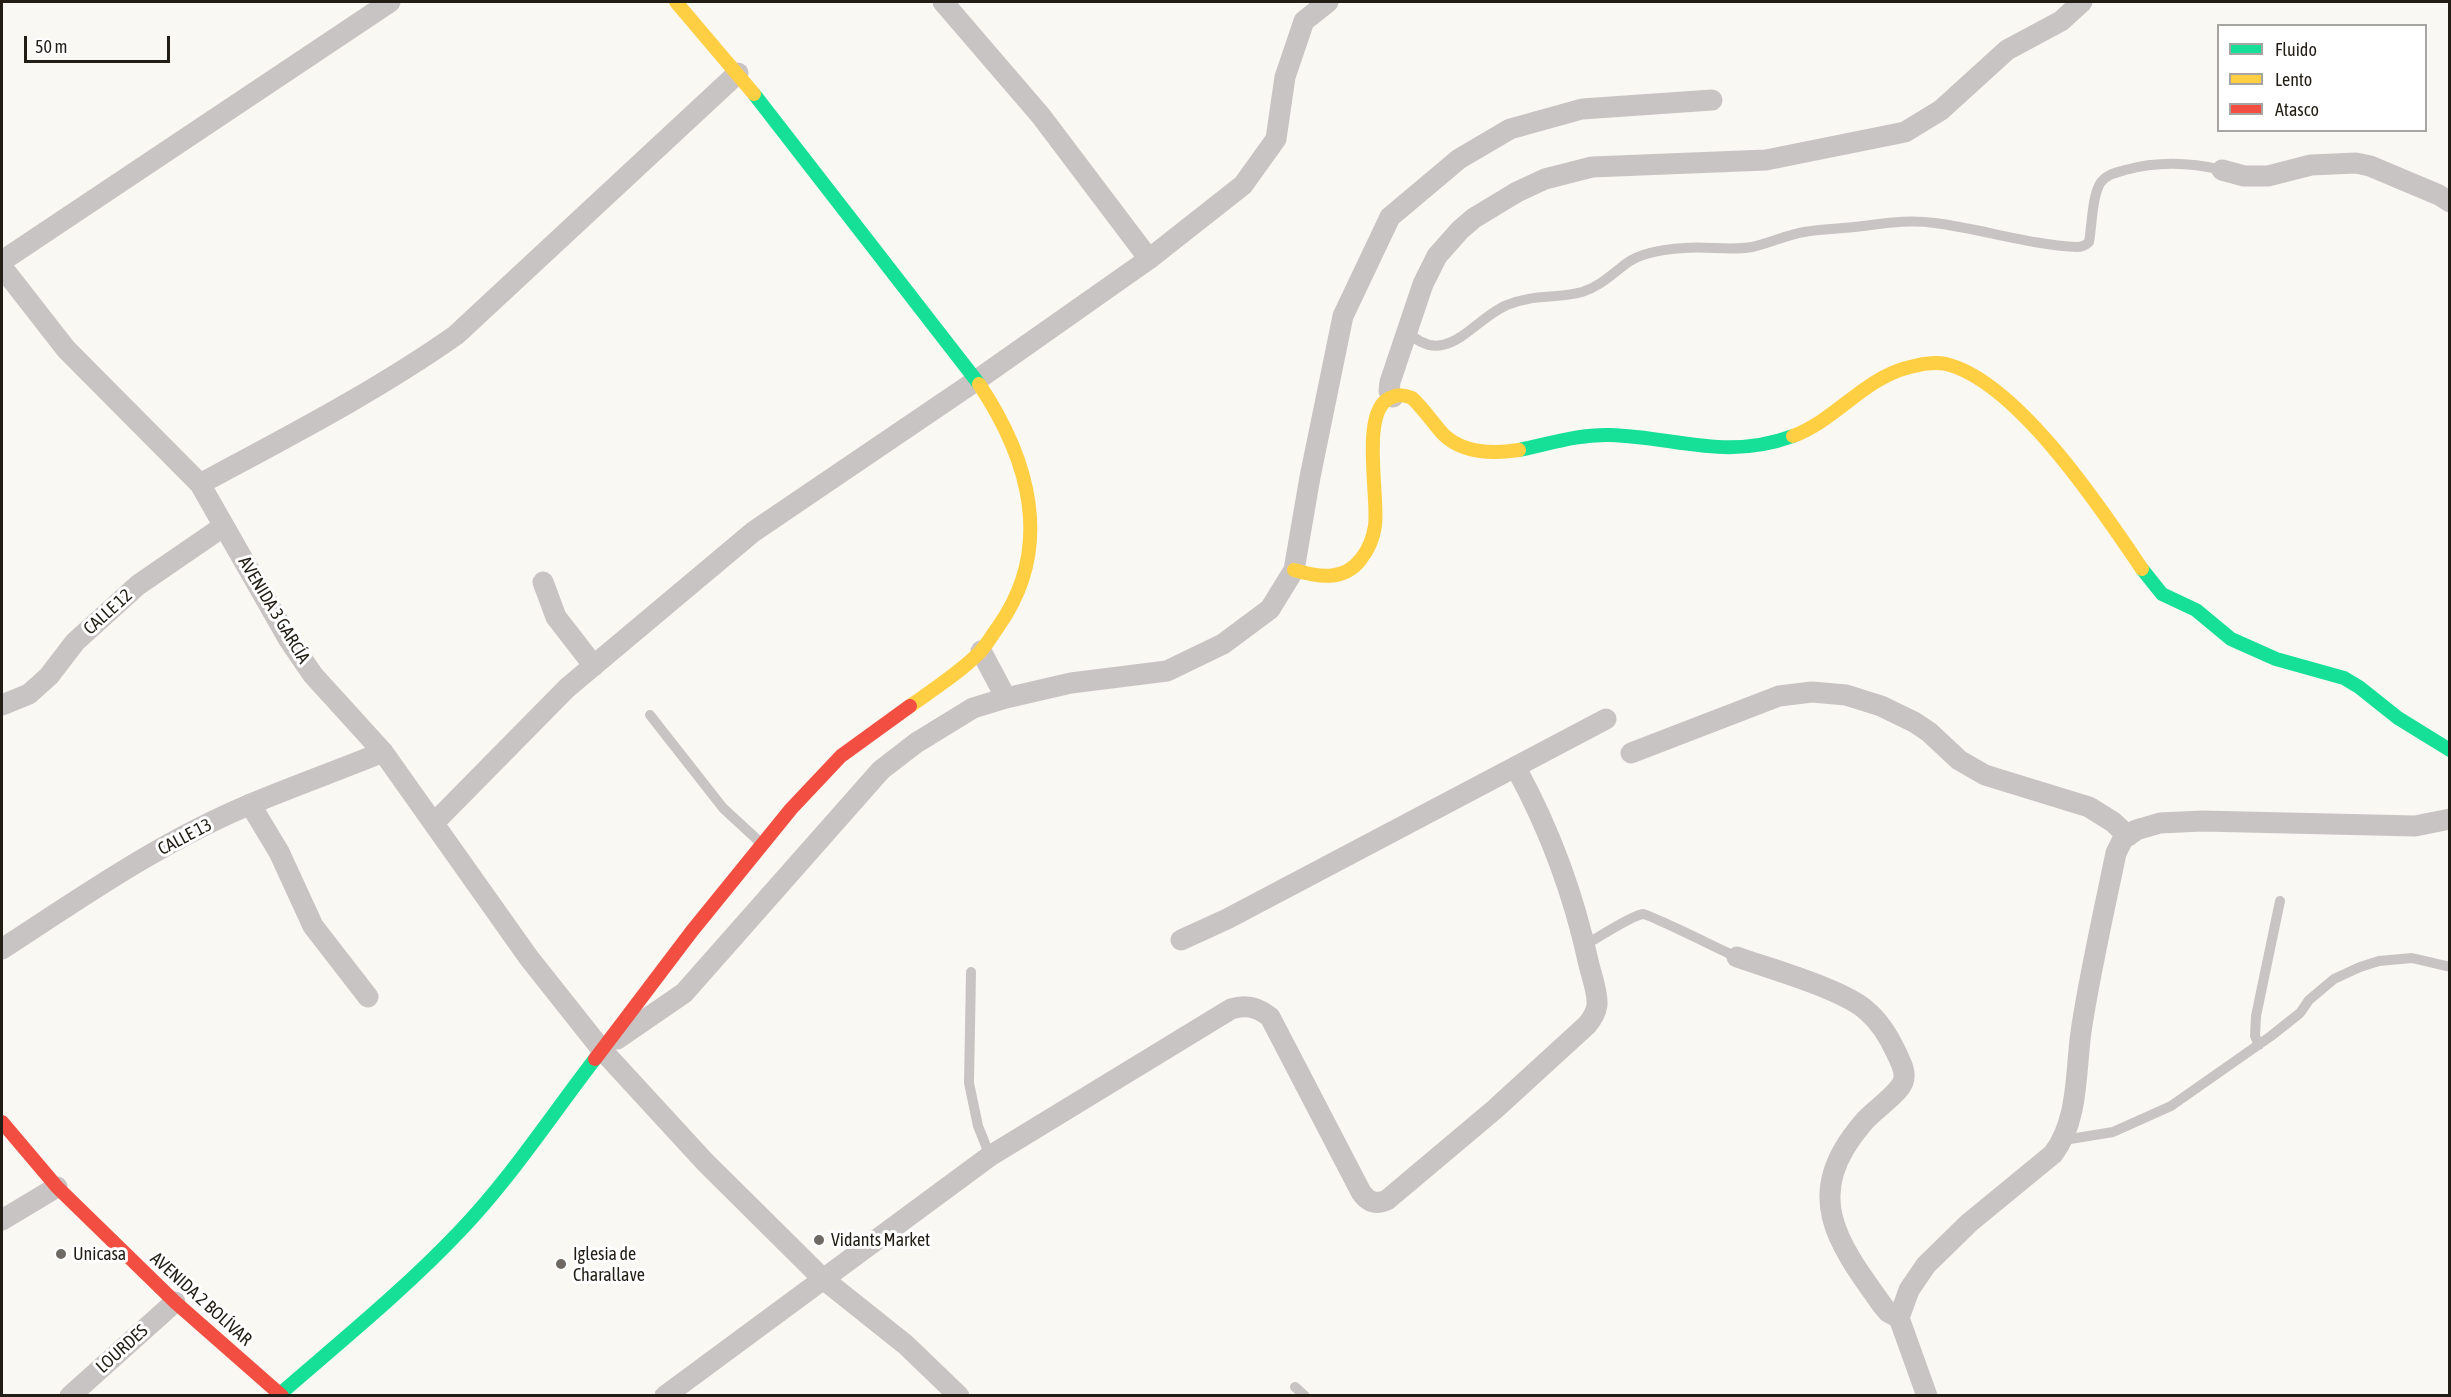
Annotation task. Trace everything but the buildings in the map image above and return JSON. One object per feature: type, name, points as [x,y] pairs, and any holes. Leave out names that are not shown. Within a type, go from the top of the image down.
[{"type":"street","points":[[2,261],[390,2]]},
{"type":"street","points":[[281,1395],[402,1288],[461,1230],[692,931],[791,809],[841,756],[891,718],[947,681],[981,651],[1013,606],[1026,570],[1032,523],[1027,485],[1005,427],[977,380],[738,73],[676,2]]},
{"type":"street","points":[[943,2],[1041,116],[1149,259]]},
{"type":"street","points":[[434,823],[567,688],[753,532],[977,380],[1149,259],[1243,185],[1276,139],[1285,77],[1304,21],[1328,2]]},
{"type":"street","points":[[1393,397],[1389,390],[1390,382],[1406,330],[1430,269],[1447,244],[1474,218],[1517,192],[1545,179],[1592,167],[1766,160],[1905,132],[1941,110],[2007,50],[2061,21],[2082,2]]},
{"type":"street","points":[[200,484],[357,399],[417,363],[456,335],[738,73]]},
{"type":"street","points":[[602,1050],[684,993],[881,770],[916,743],[974,708],[1006,698],[1071,683],[1167,671],[1223,644],[1270,609],[1294,570],[1310,477],[1343,316],[1390,217],[1459,159],[1510,129],[1582,110],[1712,100]]},
{"type":"street","points":[[2222,170],[2244,176],[2268,176],[2311,165],[2356,163],[2370,166],[2439,195],[2450,202]]},
{"type":"street","name":"AVENIDA 3 GARCÍA","points":[[2,267],[66,349],[200,484],[289,640],[313,675],[383,752],[529,958],[602,1050],[705,1162],[822,1278],[906,1345],[959,1395]]},
{"type":"street","points":[[1294,570],[1318,578],[1334,578],[1356,566],[1370,550],[1377,516],[1374,421],[1380,405],[1393,397],[1406,396],[1412,399],[1425,409],[1435,425],[1450,440],[1468,449],[1482,452],[1512,451],[1591,435],[1631,435],[1724,449],[1790,437],[1827,419],[1869,386],[1889,374],[1913,366],[1945,363],[1993,390],[2024,417],[2108,519],[2150,582],[2162,595],[2194,608],[2220,632],[2247,647],[2302,667],[2329,672],[2359,686],[2400,719],[2450,750]]},
{"type":"street","name":"CALLE 12","points":[[2,705],[29,694],[49,676],[75,642],[138,585],[224,526]]},
{"type":"street","points":[[543,582],[556,617],[594,666]]},
{"type":"street","points":[[981,651],[1006,698]]},
{"type":"street","points":[[1631,753],[1779,696],[1812,692],[1846,695],[1881,705],[1914,722],[1929,732],[1959,760],[1985,775],[2090,807],[2113,822],[2128,836]]},
{"type":"street","points":[[1182,940],[1227,919],[1606,719]]},
{"type":"street","name":"CALLE 13","points":[[2,949],[109,879],[174,842],[250,804],[383,752]]},
{"type":"street","points":[[665,1395],[990,1156],[1231,1009],[1247,1006],[1263,1011],[1275,1025],[1361,1192],[1370,1201],[1382,1202],[1434,1163],[1592,1019],[1598,1002],[1566,876],[1516,768]]},
{"type":"street","points":[[250,804],[279,852],[313,926],[368,997]]},
{"type":"street","points":[[1927,1395],[1899,1318],[1909,1290],[1926,1265],[1969,1223],[2053,1154],[2064,1140],[2074,1093],[2081,1028],[2095,948],[2116,853],[2123,839],[2136,830],[2160,823],[2202,821],[2415,826],[2450,819]]},
{"type":"street","points":[[1737,957],[1845,997],[1866,1010],[1879,1023],[1903,1065],[1905,1078],[1901,1086],[1867,1118],[1846,1143],[1836,1161],[1829,1182],[1829,1207],[1845,1250],[1883,1306],[1899,1318]]},
{"type":"street","name":"AVENIDA 2 BOLÍVAR","points":[[2,1122],[57,1187],[175,1302],[281,1395]]},
{"type":"street","points":[[2,1220],[57,1187]]},
{"type":"street","name":"LOURDES","points":[[70,1395],[175,1302]]},
{"type":"lane","points":[[1406,330],[1420,342],[1429,345],[1447,343],[1469,332],[1492,312],[1505,305],[1533,297],[1582,292],[1608,280],[1628,262],[1644,256],[1683,248],[1739,249],[1829,228],[1900,221],[1923,222],[2035,242],[2079,247],[2090,242],[2097,191],[2108,175],[2138,167],[2174,163],[2222,170]]},
{"type":"lane","points":[[650,715],[723,808],[762,844]]},
{"type":"lane","points":[[2259,1045],[2255,1036],[2256,1016],[2280,901]]},
{"type":"lane","points":[[1585,945],[1636,916],[1649,915],[1694,939],[1737,957]]},
{"type":"lane","points":[[2064,1140],[2113,1132],[2171,1106],[2259,1045],[2300,1013],[2309,1000],[2334,979],[2360,967],[2379,961],[2412,958],[2450,967]]},
{"type":"lane","points":[[971,972],[969,1083],[978,1126],[990,1156]]},
{"type":"lane","points":[[1295,1387],[1305,1395]]},
{"type":"traffic: fast","points":[[754,94],[979,384]]},
{"type":"traffic: fast","points":[[1519,450],[1598,435],[1722,447],[1745,447],[1793,436]]},
{"type":"traffic: fast","points":[[2142,569],[2162,594],[2196,610],[2231,639],[2276,659],[2344,678],[2398,718],[2450,750]]},
{"type":"traffic: fast","points":[[280,1394],[395,1295],[460,1231],[513,1169],[595,1059]]},
{"type":"traffic: slow","points":[[676,2],[754,94]]},
{"type":"traffic: slow","points":[[1793,436],[1822,421],[1862,391],[1890,374],[1921,365],[1946,364],[1973,375],[2001,395],[2029,421],[2082,483],[2142,569]]},
{"type":"traffic: slow","points":[[910,706],[955,674],[982,650],[1016,597],[1026,566],[1030,535],[1029,504],[1022,473],[997,413],[979,384]]},
{"type":"traffic: slow","points":[[1294,570],[1321,576],[1339,574],[1354,566],[1366,551],[1372,540],[1376,513],[1373,437],[1381,406],[1390,398],[1401,395],[1412,398],[1443,434],[1460,446],[1489,452],[1519,450]]},
{"type":"traffic: jam","points":[[595,1059],[692,931],[791,809],[841,756],[910,706]]},
{"type":"traffic: jam","points":[[2,1122],[57,1187],[175,1302],[282,1396]]},
{"type":"place","name":"Vidants Market","points":[[819,1240]]},
{"type":"place","name":"Unicasa","points":[[61,1254]]},
{"type":"place","name":"Iglesia de Charallave","points":[[561,1264]]}]
